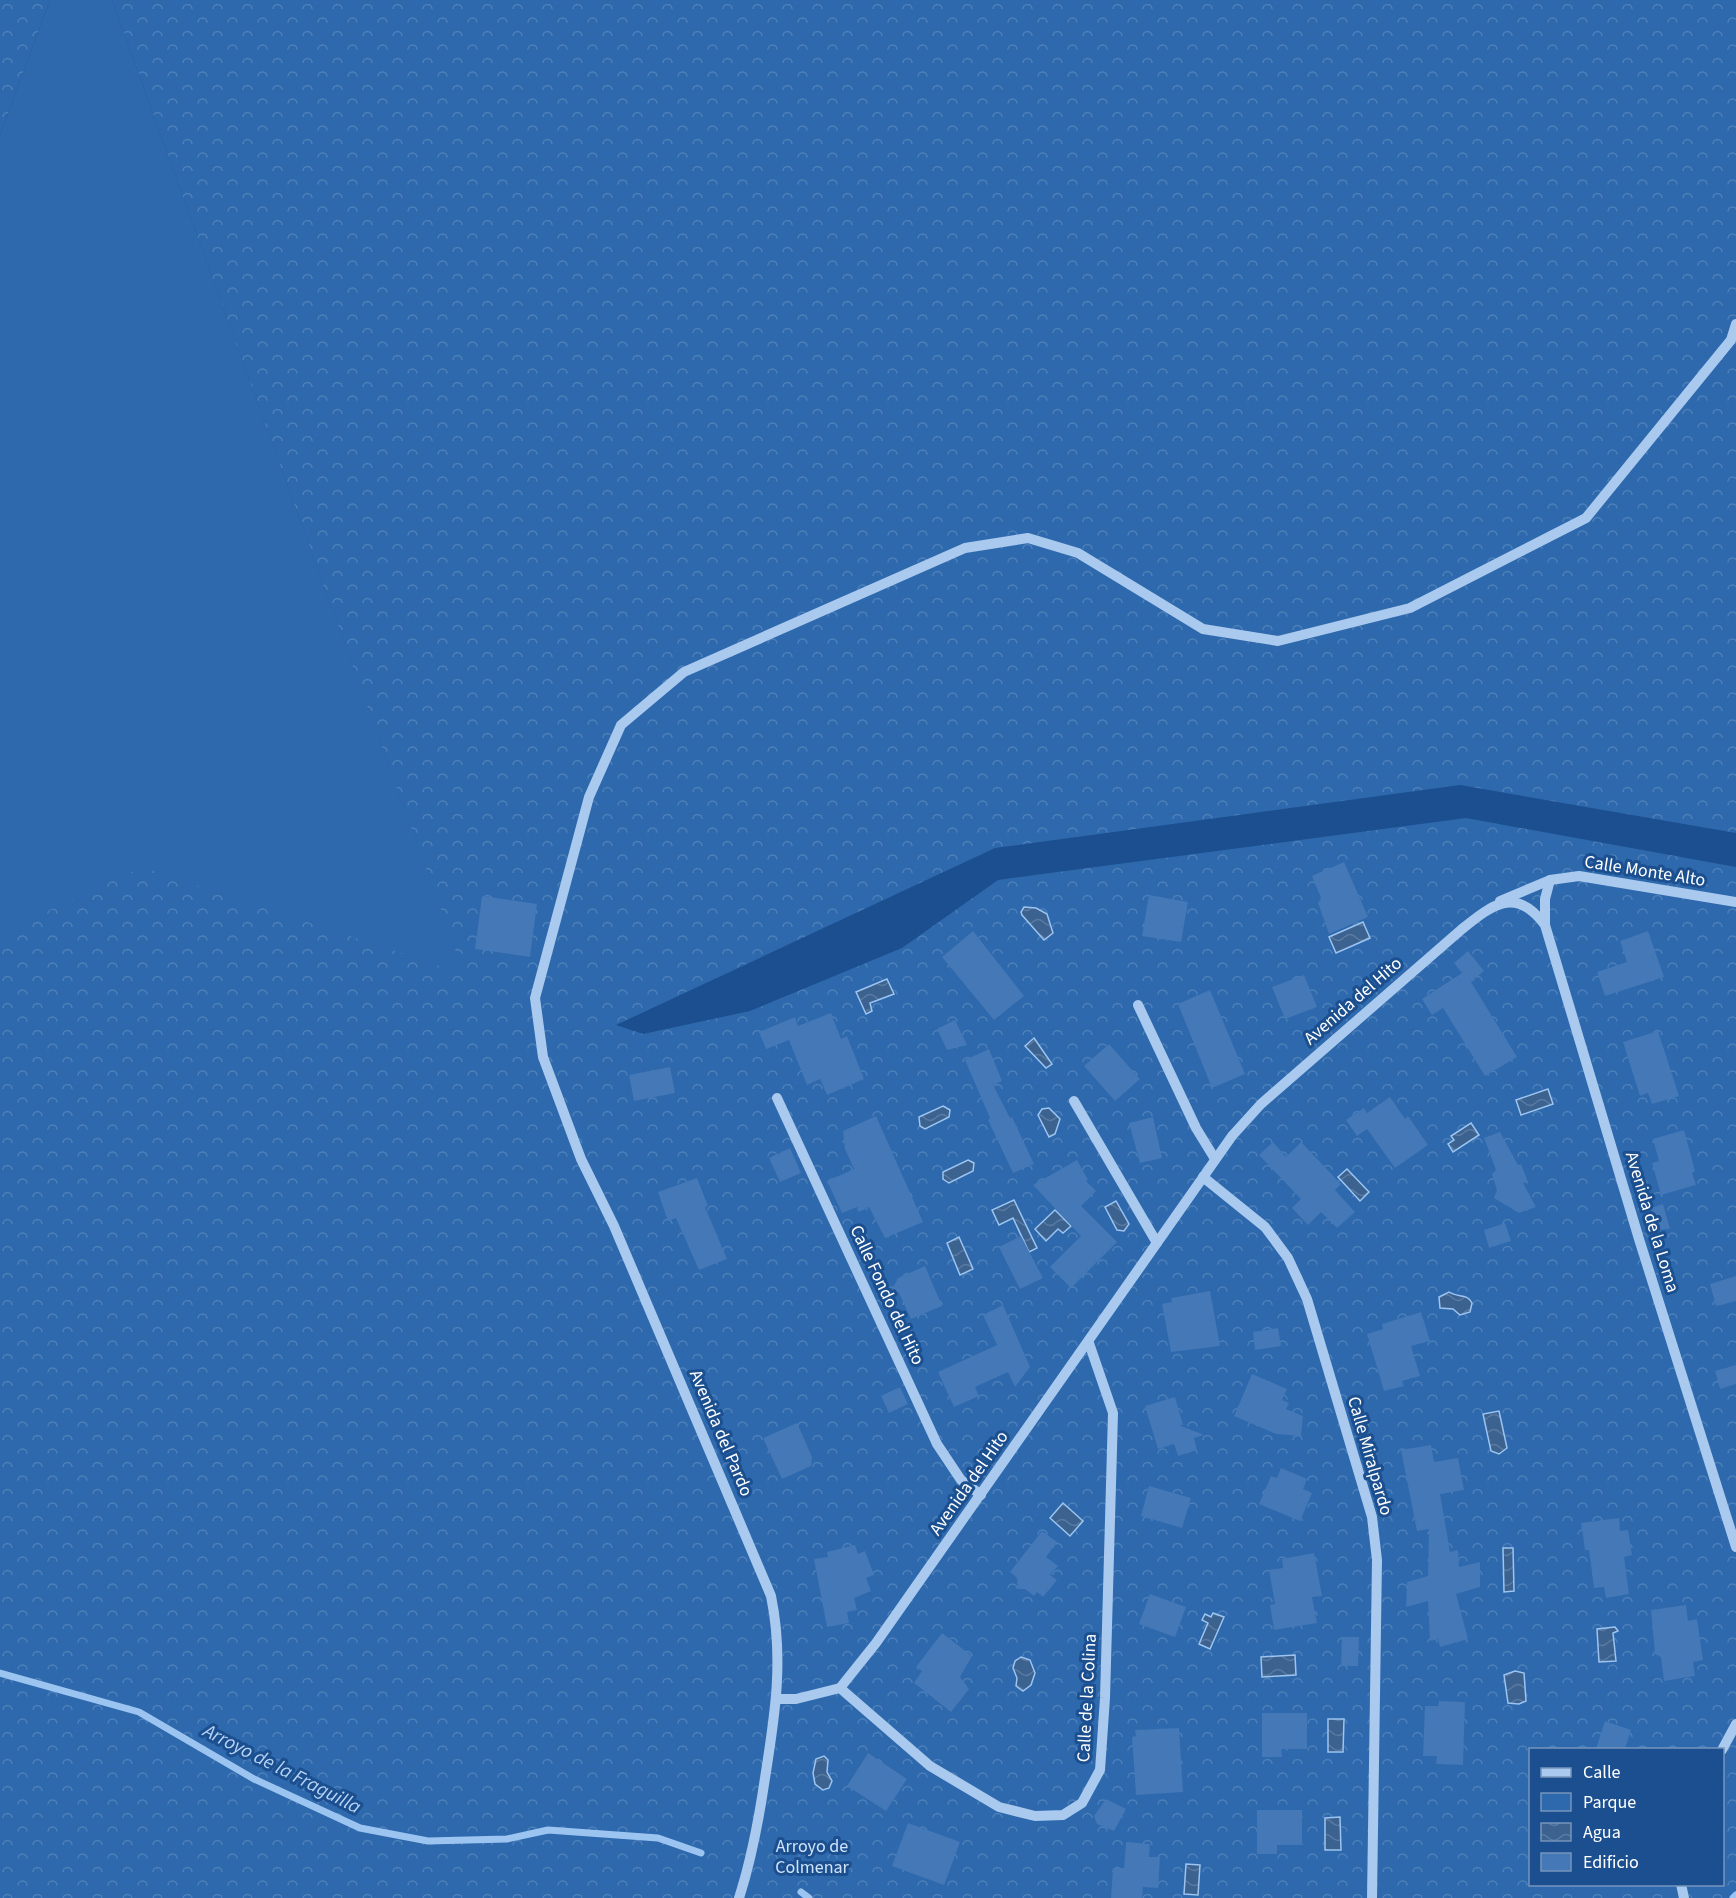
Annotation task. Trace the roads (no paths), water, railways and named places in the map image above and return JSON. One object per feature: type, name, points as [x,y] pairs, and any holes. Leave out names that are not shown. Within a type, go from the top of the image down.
[{"type":"street","name":"Avenida del Pardo","points":[[739,1898],[753,1856],[778,1699],[777,1627],[771,1596],[614,1226],[581,1160],[543,1057],[535,998],[589,797],[621,725],[684,672],[965,548],[1028,538],[1078,553],[1203,629],[1278,641],[1410,608],[1586,518],[1731,340],[1736,324]]},
{"type":"street","name":"Calle Monte Alto","points":[[1488,908],[1550,880],[1579,876],[1736,902]]},
{"type":"street","points":[[1545,925],[1545,899],[1550,880]]},
{"type":"street","name":"Avenida de la Loma","points":[[1488,908],[1511,902],[1532,908],[1545,925],[1636,1228],[1736,1547]]},
{"type":"street","name":"Avenida del Hito","points":[[840,1688],[876,1643],[1089,1343],[1215,1159],[1261,1104],[1488,908]]},
{"type":"street","points":[[1138,1005],[1197,1128],[1215,1159]]},
{"type":"street","name":"Calle Fondo del Hito","points":[[777,1098],[937,1444],[961,1480],[981,1495]]},
{"type":"street","points":[[1074,1101],[1157,1243]]},
{"type":"street","name":"Calle Miralpardo","points":[[1203,1177],[1265,1227],[1288,1258],[1307,1299],[1372,1517],[1377,1560],[1372,1898]]},
{"type":"street","name":"Calle de la Colina","points":[[840,1688],[930,1766],[999,1807],[1035,1816],[1063,1815],[1082,1803],[1100,1770],[1106,1698],[1113,1413],[1089,1343]]},
{"type":"street","points":[[778,1699],[796,1699],[840,1688]]},
{"type":"street","points":[[1723,1748],[1736,1724]]},
{"type":"water","points":[[1024,907],[1036,908],[1047,914],[1053,933],[1044,940],[1022,915]]},
{"type":"water","points":[[1363,922],[1370,938],[1336,953],[1329,937]]},
{"type":"water","points":[[887,979],[894,994],[870,1003],[872,1011],[866,1014],[856,992]]},
{"type":"water","points":[[1034,1038],[1052,1064],[1046,1068],[1025,1046]]},
{"type":"water","points":[[1548,1089],[1553,1104],[1521,1115],[1516,1100]]},
{"type":"water","points":[[943,1106],[950,1110],[949,1117],[925,1129],[920,1126],[919,1117]]},
{"type":"water","points":[[1049,1108],[1060,1119],[1055,1134],[1049,1137],[1038,1115],[1042,1109]]},
{"type":"water","points":[[1471,1123],[1479,1135],[1453,1152],[1448,1144],[1454,1140],[1451,1136]]},
{"type":"water","points":[[968,1160],[974,1163],[973,1171],[949,1183],[943,1179],[943,1172]]},
{"type":"water","points":[[1347,1169],[1369,1192],[1360,1201],[1338,1177]]},
{"type":"water","points":[[1014,1200],[1037,1248],[1029,1252],[1013,1218],[999,1225],[992,1210]]},
{"type":"water","points":[[1116,1201],[1129,1224],[1124,1231],[1117,1230],[1105,1207]]},
{"type":"water","points":[[1055,1210],[1071,1226],[1063,1233],[1058,1229],[1046,1241],[1035,1229]]},
{"type":"water","points":[[959,1237],[973,1269],[960,1275],[947,1243]]},
{"type":"water","points":[[1449,1292],[1470,1300],[1472,1303],[1470,1312],[1460,1315],[1453,1309],[1440,1308],[1439,1297]]},
{"type":"water","points":[[1499,1411],[1507,1448],[1499,1454],[1491,1451],[1483,1414]]},
{"type":"water","points":[[1063,1503],[1083,1521],[1070,1536],[1050,1518]]},
{"type":"water","points":[[1503,1548],[1513,1548],[1514,1591],[1504,1592]]},
{"type":"water","points":[[1213,1613],[1224,1617],[1210,1649],[1199,1644],[1208,1623],[1202,1620],[1205,1614],[1211,1617]]},
{"type":"water","points":[[1615,1627],[1618,1631],[1613,1633],[1616,1661],[1599,1662],[1597,1629]]},
{"type":"water","points":[[1295,1655],[1296,1675],[1262,1677],[1261,1657]]},
{"type":"water","points":[[1021,1657],[1030,1660],[1035,1673],[1031,1685],[1023,1691],[1016,1686],[1017,1678],[1013,1668],[1015,1661]]},
{"type":"water","points":[[1515,1671],[1524,1673],[1526,1701],[1519,1704],[1508,1703],[1504,1675]]},
{"type":"water","points":[[1328,1719],[1344,1719],[1343,1752],[1328,1752]]},
{"type":"water","points":[[824,1756],[828,1760],[827,1772],[832,1781],[829,1788],[823,1790],[815,1784],[813,1773],[816,1759]]},
{"type":"water","points":[[1340,1817],[1341,1850],[1325,1850],[1325,1818]]},
{"type":"water","points":[[1186,1864],[1200,1865],[1198,1895],[1184,1894]]},
{"type":"waterway","name":"Arroyo de la Fraguilla","points":[[0,1673],[139,1712],[254,1779],[360,1828],[428,1841],[507,1839],[548,1830],[658,1838],[701,1853]]},
{"type":"waterway","name":"Arroyo de la Fraguilla","points":[[801,1892],[809,1898]]},
{"type":"waterway","name":"Arroyo de la Fraguilla","points":[[1733,1898],[1736,1895]]},
{"type":"park label","name":"Arroyo de Colmenar","points":[[812,1856]]}]
